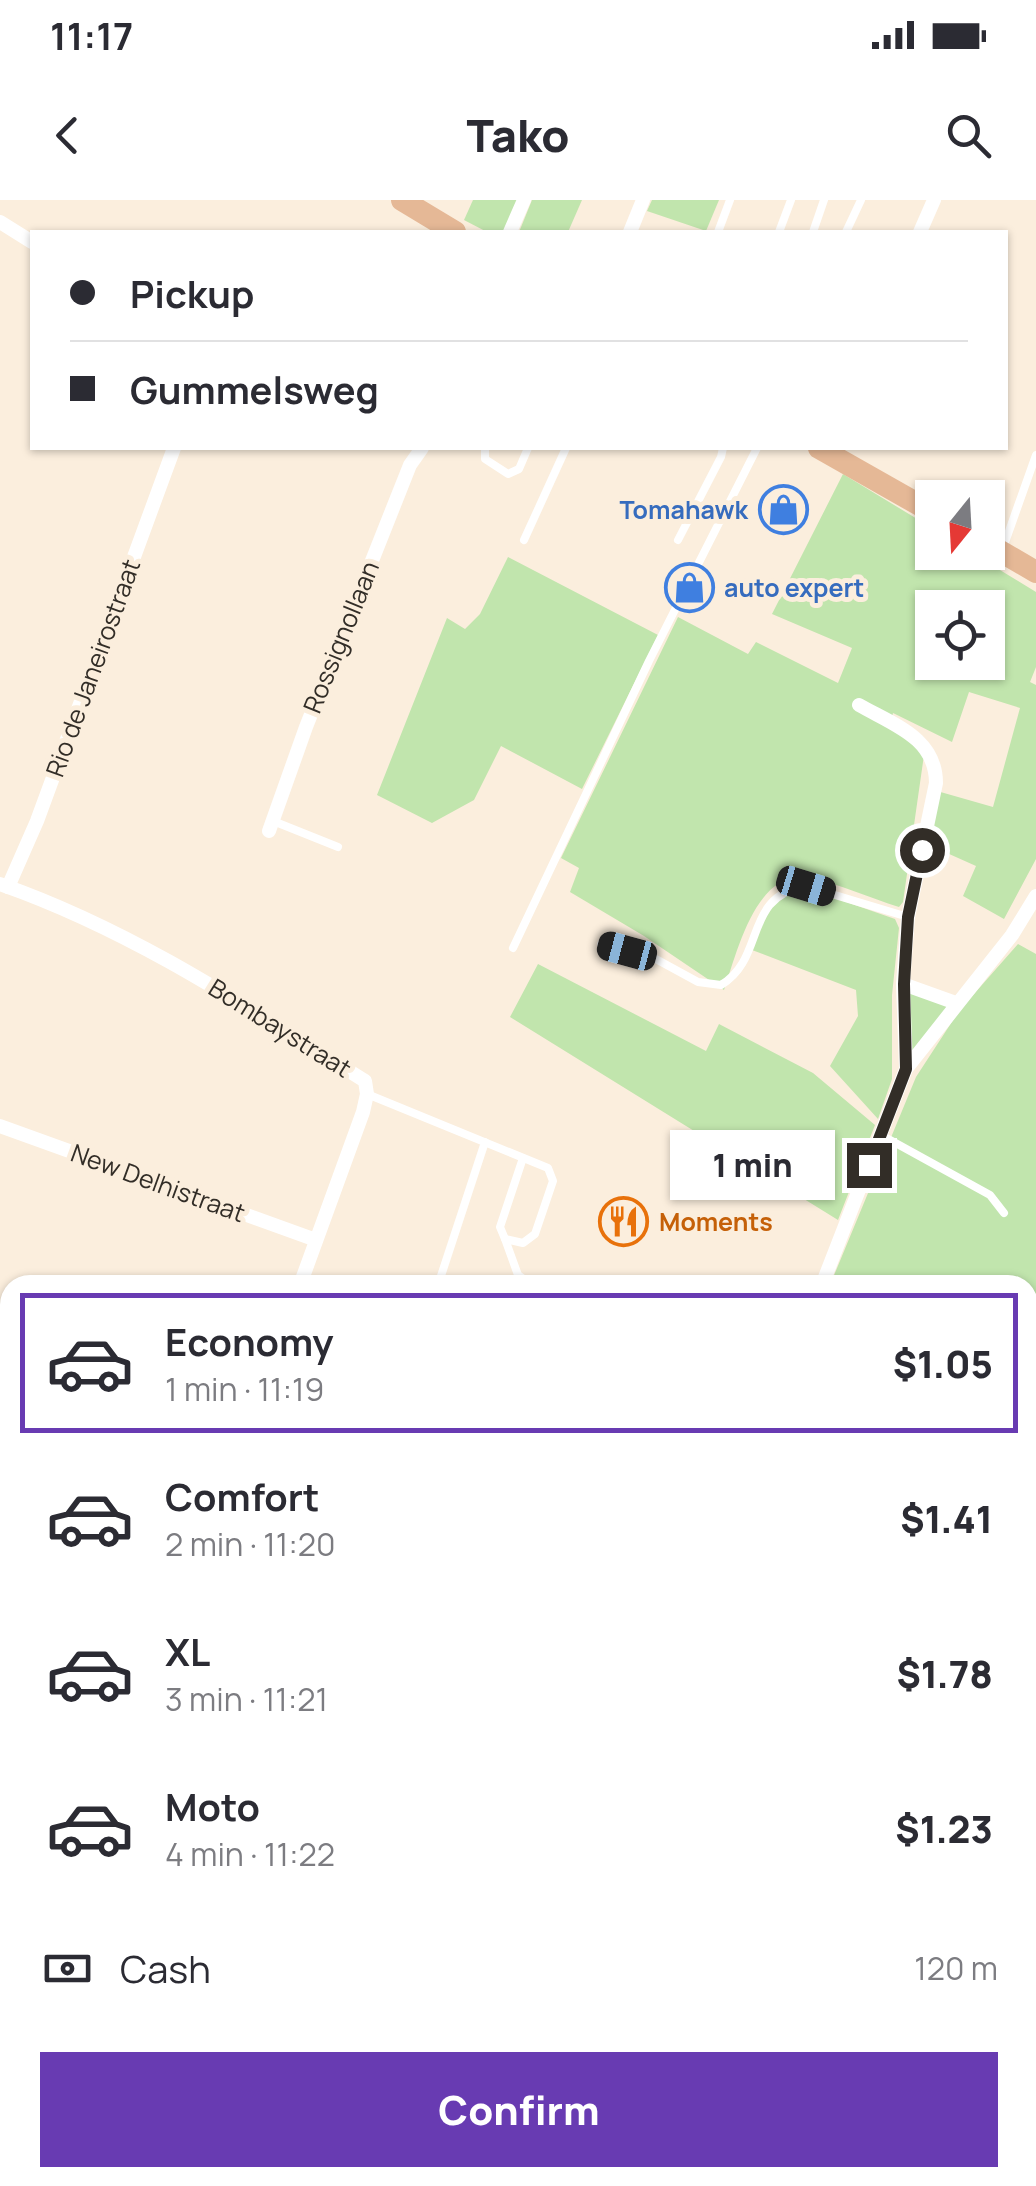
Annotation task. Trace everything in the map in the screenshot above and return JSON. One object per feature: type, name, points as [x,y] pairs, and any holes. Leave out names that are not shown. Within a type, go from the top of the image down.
[{"type":"main road","points":[[402,200],[452,230]]},
{"type":"main road","points":[[826,450],[915,502]]},
{"type":"main road","points":[[1005,554],[1036,572]]},
{"type":"street","points":[[511,230],[524,200]]},
{"type":"street","points":[[631,230],[643,200]]},
{"type":"street","points":[[921,230],[934,200]]},
{"type":"street","points":[[0,222],[30,241]]},
{"type":"street","name":"Rio de Janeirostraat","points":[[4,885],[37,821],[173,450]]},
{"type":"street","name":"Rossignollaan","points":[[271,826],[410,465],[421,450]]},
{"type":"street","points":[[859,705],[920,740],[936,766],[936,783],[908,917],[904,984],[906,1069]]},
{"type":"street","name":"Bombaystraat","points":[[4,885],[122,934],[210,983],[365,1081],[367,1094],[304,1275]]},
{"type":"street","points":[[826,1275],[906,1069],[1012,935],[1036,896]]},
{"type":"street","points":[[904,984],[956,1003]]},
{"type":"street","name":"New Delhistraat","points":[[0,1126],[316,1240]]},
{"type":"lane","points":[[719,230],[730,200]]},
{"type":"lane","points":[[780,230],[791,200]]},
{"type":"lane","points":[[814,230],[824,200]]},
{"type":"lane","points":[[847,230],[861,200]]},
{"type":"lane","points":[[484,451],[484,460],[508,474],[518,469],[527,450]]},
{"type":"lane","points":[[524,540],[565,450]]},
{"type":"lane","points":[[678,540],[722,450]]},
{"type":"lane","points":[[513,948],[649,661],[756,450]]},
{"type":"lane","points":[[1005,525],[1036,455]]},
{"type":"lane","points":[[271,826],[338,847]]},
{"type":"lane","points":[[601,944],[654,958],[698,982],[721,984],[740,969],[770,902],[791,888],[806,886],[908,917]]},
{"type":"lane","points":[[367,1094],[548,1168],[553,1181],[534,1234],[524,1243],[505,1239]]},
{"type":"lane","points":[[881,1135],[990,1195],[1004,1212]]},
{"type":"lane","points":[[441,1275],[485,1142]]},
{"type":"lane","points":[[516,1275],[500,1227],[522,1158]]},
{"type":"green space","points":[[473,200],[518,200],[505,230],[483,230],[464,220]]},
{"type":"green space","points":[[532,200],[582,200],[569,230],[520,230]]},
{"type":"green space","points":[[652,200],[719,200],[706,230],[647,211]]},
{"type":"green space","points":[[843,474],[915,518],[915,570],[1000,570],[1036,592],[1036,667],[1030,682],[1036,685],[1036,859],[1004,919],[963,896],[976,866],[929,845],[937,791],[993,807],[1020,708],[969,692],[952,742],[893,713],[889,728],[925,748],[903,902],[899,907],[810,878],[791,878],[762,899],[743,935],[724,990],[570,892],[579,868],[561,858],[678,617],[748,654],[756,642],[838,683],[852,648],[772,614]]},
{"type":"green space","points":[[508,557],[658,635],[582,789],[501,746],[474,800],[432,823],[377,795],[447,618],[465,629],[480,614]]},
{"type":"green space","points":[[809,889],[895,919],[899,928],[892,995],[892,1079],[878,1119],[830,1066],[858,1016],[856,990],[752,950],[765,916],[776,901]]},
{"type":"green space","points":[[1018,944],[1036,954],[1036,1275],[834,1275],[916,1077],[959,1011]]},
{"type":"green space","points":[[538,964],[706,1051],[719,1024],[813,1073],[875,1125],[838,1220],[510,1017]]},
{"type":"green space","points":[[908,992],[948,1006],[912,1054]]},
{"type":"place","name":"Tomahawk","points":[[783,510]]},
{"type":"place","name":"auto expert","points":[[689,588]]},
{"type":"place","name":"Moments","points":[[624,1222]]},
{"type":"route","points":[[869,1165],[906,1069],[904,984],[908,917],[922,850]]}]
